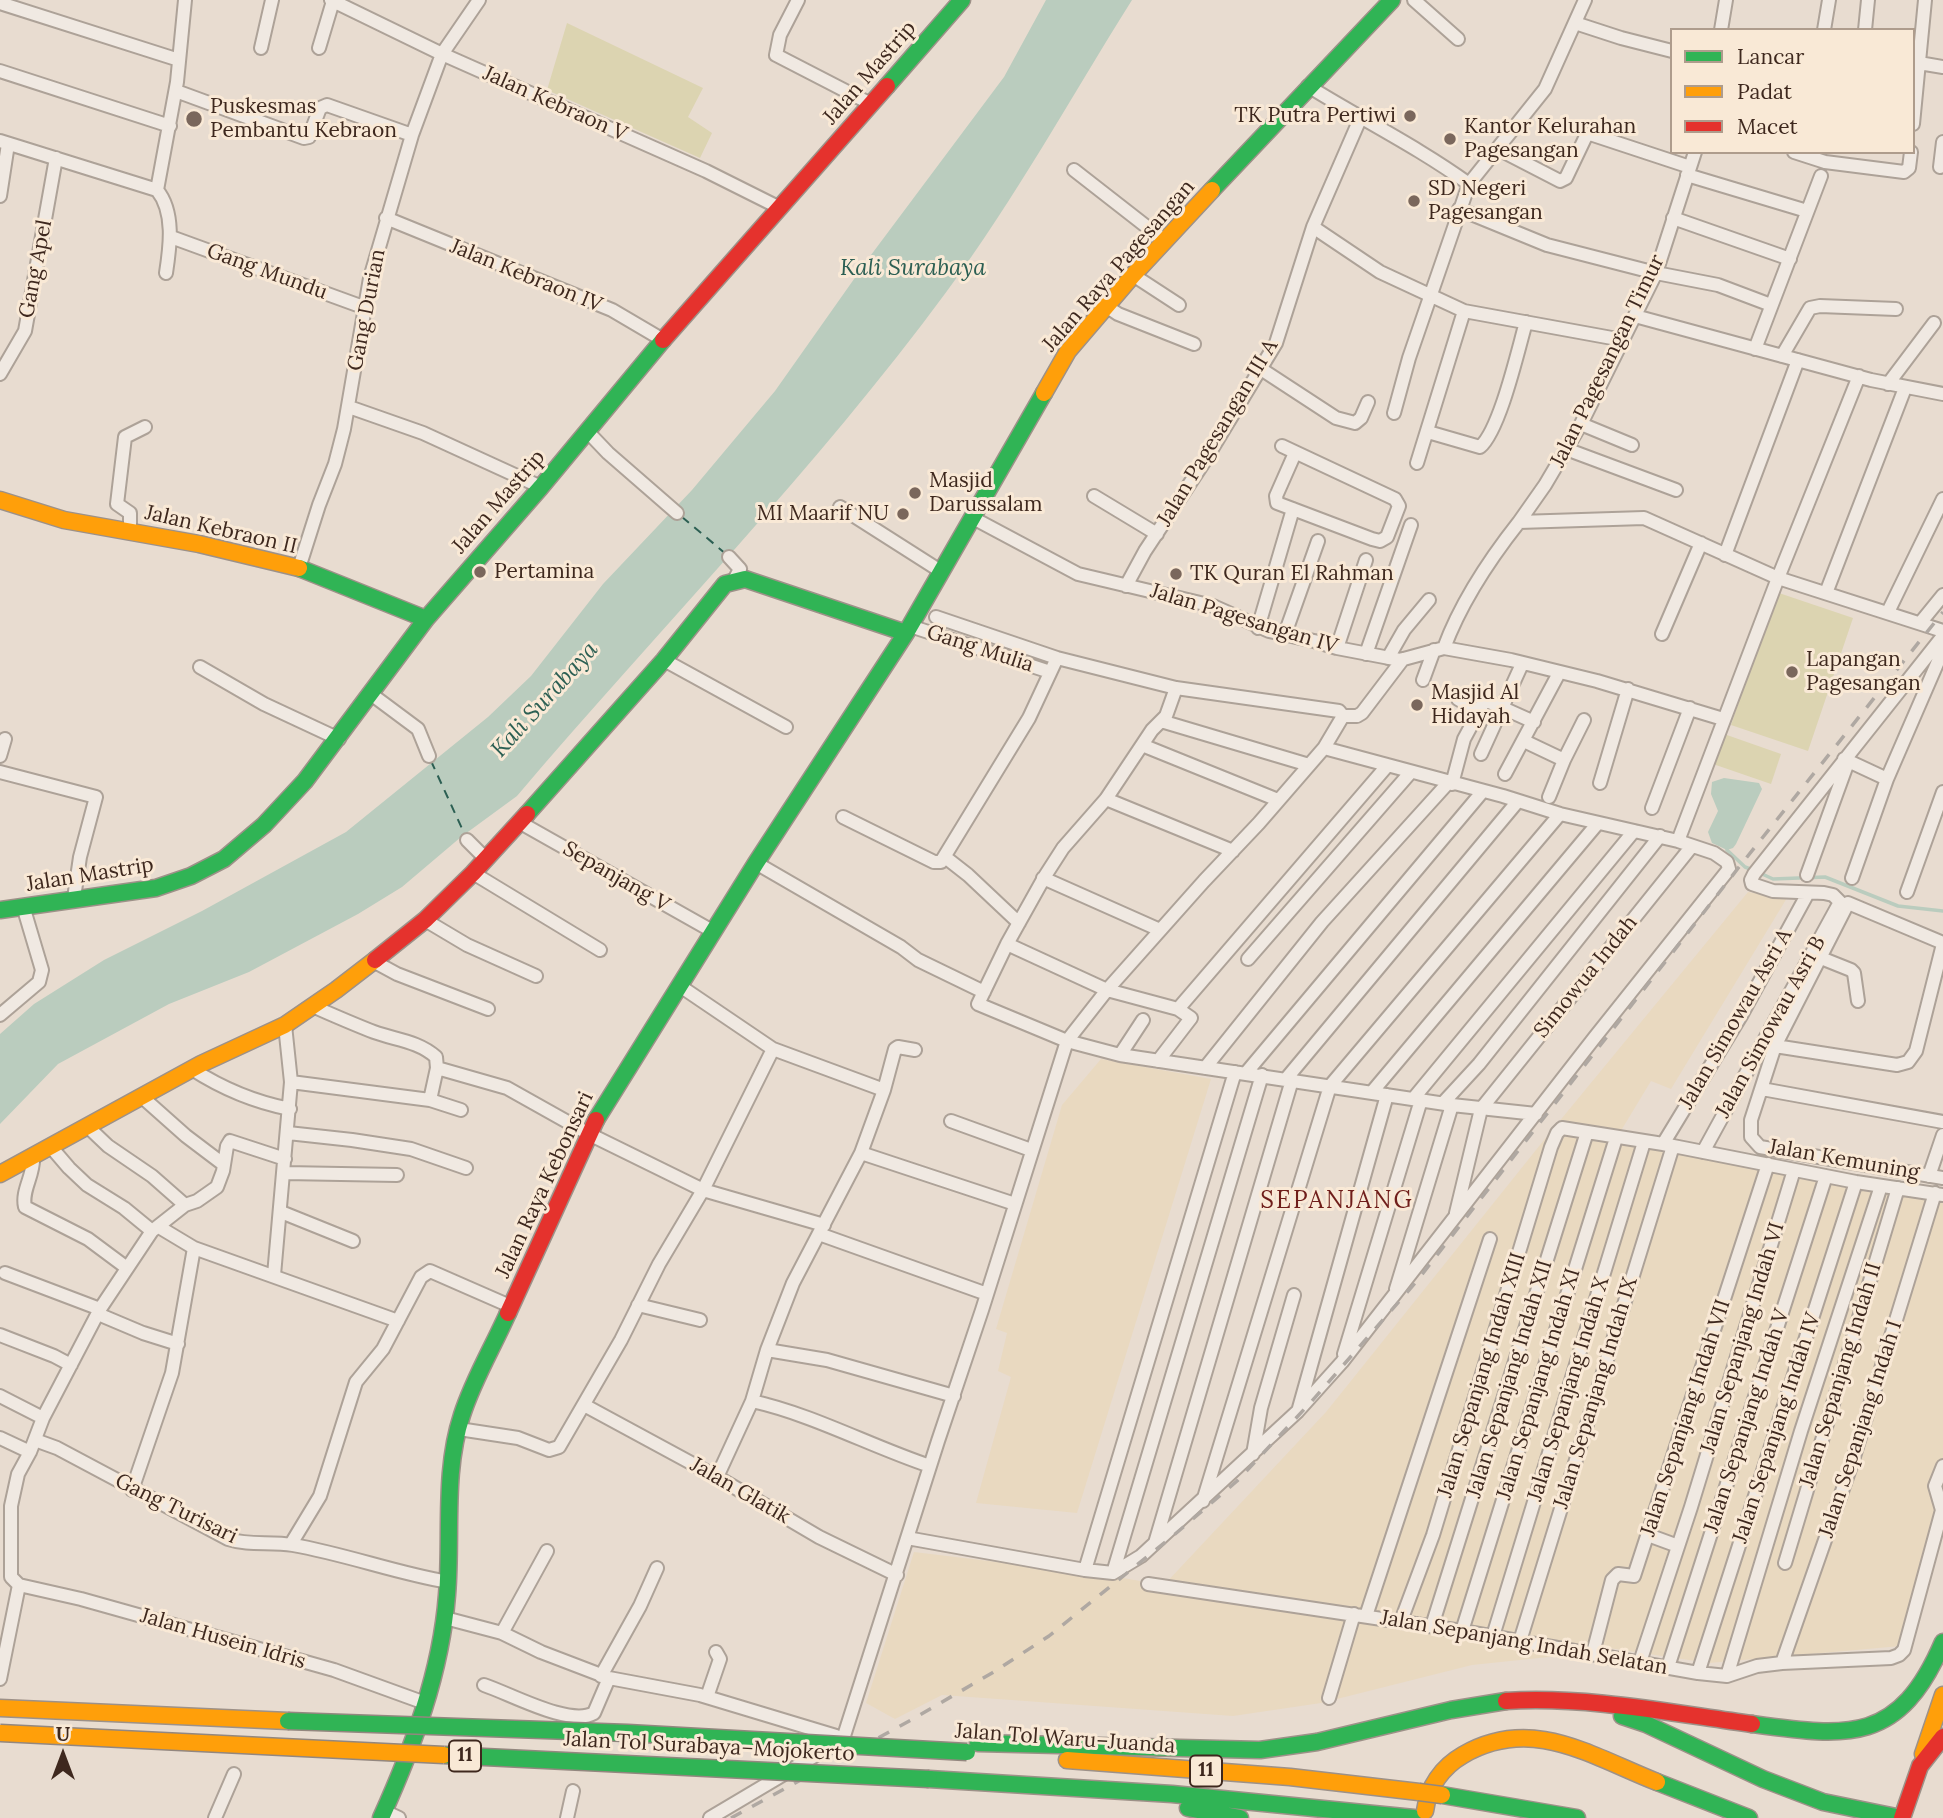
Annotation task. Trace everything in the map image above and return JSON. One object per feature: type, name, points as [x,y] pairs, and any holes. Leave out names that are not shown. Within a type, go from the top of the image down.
[{"type":"main road","name":"Jalan Mastrip","points":[[0,910],[156,888],[191,876],[224,859],[264,825],[305,781],[339,738],[426,619],[541,487],[663,340],[962,0]]},
{"type":"main road","name":"Jalan Raya Pagesangan","points":[[908,629],[1068,351],[1165,240],[1392,0]]},
{"type":"main road","name":"Jalan Kebraon II","points":[[0,500],[64,520],[199,544],[299,568],[426,619]]},
{"type":"main road","points":[[0,1174],[192,1069],[285,1025],[425,920],[486,859],[664,660],[725,584],[745,579],[908,629]]},
{"type":"main road","name":"Jalan Raya Kebonsari","points":[[388,1816],[436,1666],[445,1618],[455,1449],[462,1415],[589,1134],[611,1094],[756,863],[908,629]]},
{"type":"main road","points":[[972,1748],[1283,1748],[1346,1737],[1484,1704],[1517,1700],[1555,1700],[1650,1710],[1812,1732],[1852,1731],[1879,1722],[1911,1698],[1936,1663],[1943,1642]]},
{"type":"main road","points":[[1555,1700],[1606,1711],[1646,1724],[1763,1779],[1823,1802],[1901,1818],[1943,1695]]},
{"type":"main road","name":"Jalan Tol Surabaya–Mojokerto","points":[[0,1708],[757,1739]]},
{"type":"main road","name":"Jalan Tol Surabaya–Mojokerto","points":[[0,1733],[1082,1787],[1285,1803],[1414,1818]]},
{"type":"main road","points":[[1424,1818],[1425,1803],[1446,1766],[1471,1749],[1526,1736],[1563,1744],[1749,1818]]},
{"type":"main road","points":[[1914,1780],[1920,1766],[1943,1737]]},
{"type":"main road","name":"Jalan Tol Waru–Juanda","points":[[757,1739],[972,1748],[1290,1777],[1442,1795],[1577,1818]]},
{"type":"main road","points":[[1082,1787],[1240,1818]]},
{"type":"street","points":[[158,190],[176,91],[185,0]]},
{"type":"street","points":[[261,48],[271,0]]},
{"type":"street","name":"Gang Durian","points":[[299,568],[335,464],[349,407],[363,307],[386,218],[412,135],[442,54],[479,0]]},
{"type":"street","points":[[798,0],[780,35],[775,55],[871,104]]},
{"type":"street","points":[[1414,0],[1458,38]]},
{"type":"street","points":[[1394,412],[1409,358],[1469,184],[1545,89],[1585,0]]},
{"type":"street","points":[[1721,28],[1726,0]]},
{"type":"street","points":[[1824,28],[1829,0]]},
{"type":"street","points":[[1865,28],[1868,0]]},
{"type":"street","points":[[1915,103],[1925,0]]},
{"type":"street","points":[[319,48],[332,1]]},
{"type":"street","name":"Jalan Kebraon V","points":[[332,1],[442,54],[706,171],[780,208]]},
{"type":"street","points":[[0,3],[179,60]]},
{"type":"street","points":[[1576,23],[1670,50]]},
{"type":"street","points":[[1919,62],[1943,67]]},
{"type":"street","points":[[0,71],[170,126]]},
{"type":"street","points":[[1308,86],[1360,119],[1433,158],[1469,184]]},
{"type":"street","points":[[176,91],[304,138],[309,137],[312,132],[320,108],[327,105],[412,135]]},
{"type":"street","name":"Jalan Pagesangan III A","points":[[1126,586],[1276,344],[1313,227],[1360,119]]},
{"type":"street","points":[[1497,149],[1560,181],[1566,178],[1586,135],[1590,134],[1807,211]]},
{"type":"street","points":[[1940,167],[1943,142]]},
{"type":"street","points":[[0,196],[4,143],[158,190],[164,199],[171,237],[166,273]]},
{"type":"street","name":"Jalan Pagesangan Timur","points":[[1519,522],[1581,424],[1656,273],[1694,154]]},
{"type":"street","points":[[1803,154],[1852,167],[1908,171],[1911,154]]},
{"type":"street","points":[[1852,167],[1853,154]]},
{"type":"street","name":"Gang Apel","points":[[1,369],[25,331],[56,158]]},
{"type":"street","points":[[1074,170],[1165,240]]},
{"type":"street","points":[[1755,349],[1821,176]]},
{"type":"street","points":[[1459,209],[1547,245],[1656,273],[1718,285],[1772,305]]},
{"type":"street","name":"Jalan Kebraon IV","points":[[386,218],[612,310],[663,340]]},
{"type":"street","points":[[1674,218],[1790,259]]},
{"type":"street","points":[[1313,227],[1380,272],[1464,311],[1623,340]]},
{"type":"street","name":"Gang Mundu","points":[[171,237],[363,307]]},
{"type":"street","points":[[1133,275],[1179,305]]},
{"type":"street","points":[[1106,306],[1118,314],[1194,344]]},
{"type":"street","points":[[1782,356],[1810,308],[1820,306],[1896,309]]},
{"type":"street","points":[[1418,463],[1464,311]]},
{"type":"street","points":[[1635,316],[1888,384],[1943,394]]},
{"type":"street","points":[[1428,432],[1480,447],[1487,441],[1526,322]]},
{"type":"street","points":[[1888,384],[1934,323]]},
{"type":"street","points":[[1725,555],[1798,360]]},
{"type":"street","points":[[1261,369],[1336,418],[1355,423],[1361,418],[1368,402]]},
{"type":"street","points":[[1678,841],[1723,719],[1859,376]]},
{"type":"street","points":[[1826,593],[1905,388]]},
{"type":"street","points":[[349,407],[423,433],[541,487]]},
{"type":"street","points":[[1581,424],[1632,445]]},
{"type":"street","points":[[130,531],[130,513],[117,504],[125,437],[145,427]]},
{"type":"street","points":[[587,431],[608,453],[677,513]]},
{"type":"street","points":[[1282,446],[1395,499],[1399,506],[1387,537],[1380,541],[1293,509],[1276,500],[1295,453]]},
{"type":"street","points":[[1566,449],[1676,490]]},
{"type":"street","points":[[1094,496],[1157,534]]},
{"type":"street","points":[[1888,612],[1943,499]]},
{"type":"street","points":[[840,507],[942,572]]},
{"type":"street","points":[[1258,628],[1293,509]]},
{"type":"street","name":"Jalan Pagesangan IV","points":[[973,518],[1078,574],[1213,606],[1258,628],[1395,659],[1439,649],[1522,664],[1628,689],[1723,719]]},
{"type":"street","points":[[1423,680],[1494,553],[1519,522],[1640,518],[1778,578],[1943,631]]},
{"type":"street","points":[[1366,654],[1411,525]]},
{"type":"street","points":[[1285,634],[1318,541]]},
{"type":"street","points":[[1662,634],[1701,543]]},
{"type":"street","points":[[729,557],[740,569],[734,580]]},
{"type":"street","points":[[1337,648],[1366,560]]},
{"type":"street","points":[[1921,622],[1943,595]]},
{"type":"street","points":[[710,1818],[843,1739],[1067,1041],[1107,990],[1233,852],[1324,748],[1348,716],[1362,713],[1395,659],[1404,630],[1429,600]]},
{"type":"street","points":[[936,617],[1057,658],[1176,688],[1339,711],[1348,716]]},
{"type":"street","name":"Gang Mulia","points":[[908,629],[1050,672]]},
{"type":"street","points":[[1775,1046],[1896,1065],[1908,1062],[1916,1051],[1943,944],[1844,903],[1833,895],[1773,891],[1752,884],[1751,880],[1755,871],[1846,761],[1943,636]]},
{"type":"street","points":[[1852,878],[1887,779],[1943,650]]},
{"type":"street","points":[[843,817],[934,862],[941,862],[1029,718],[1057,658]]},
{"type":"street","points":[[664,660],[786,727]]},
{"type":"street","points":[[1481,754],[1522,664]]},
{"type":"street","points":[[200,667],[264,704],[339,738]]},
{"type":"street","points":[[1506,775],[1559,673]]},
{"type":"street","points":[[1176,688],[1166,716],[1142,745],[1106,799],[1063,848],[1043,878],[1006,944],[978,1004],[1067,1041],[1120,1055],[1481,1109],[1536,1114]]},
{"type":"street","points":[[1600,783],[1628,689]]},
{"type":"street","points":[[371,694],[418,729],[429,757]]},
{"type":"street","points":[[1458,699],[1478,711]]},
{"type":"street","points":[[1205,1068],[1322,922],[1452,781],[1464,738],[1486,700],[1534,722]]},
{"type":"street","points":[[1652,808],[1690,708]]},
{"type":"street","points":[[1161,720],[1309,765]]},
{"type":"street","points":[[1549,797],[1584,720]]},
{"type":"street","points":[[0,755],[5,739]]},
{"type":"street","points":[[1524,741],[1564,760]]},
{"type":"street","points":[[1142,745],[1278,800]]},
{"type":"street","points":[[907,1538],[1113,1573],[1155,1544],[1253,1455],[1342,1362],[1729,869],[1727,862],[1714,853],[1678,841],[1560,814],[1452,781],[1324,748]]},
{"type":"street","points":[[1846,761],[1887,779]]},
{"type":"street","points":[[1807,875],[1846,761]]},
{"type":"street","points":[[1178,1009],[1387,766]]},
{"type":"street","points":[[0,772],[96,797],[80,857],[74,898]]},
{"type":"street","points":[[1248,959],[1410,772]]},
{"type":"street","points":[[1085,1570],[1241,1072],[1483,791]]},
{"type":"street","points":[[1907,892],[1943,792]]},
{"type":"street","points":[[1106,799],[1233,852]]},
{"type":"street","points":[[1155,1544],[1289,1080],[1518,801]]},
{"type":"street","points":[[1202,1501],[1330,1086],[1560,814]]},
{"type":"street","name":"Sepanjang V","points":[[519,822],[714,932]]},
{"type":"street","points":[[1372,1092],[1598,823]]},
{"type":"street","points":[[1342,1362],[1417,1099],[1634,831]]},
{"type":"street","points":[[1395,1295],[1448,1104],[1660,836]]},
{"type":"street","points":[[467,840],[486,859]]},
{"type":"street","name":"Simowua Indah","points":[[1481,1109],[1692,846]]},
{"type":"street","points":[[945,857],[968,874],[1019,923]]},
{"type":"street","points":[[756,863],[901,947],[918,960],[984,992]]},
{"type":"street","points":[[473,873],[600,950]]},
{"type":"street","points":[[1043,878],[1160,930]]},
{"type":"street","name":"Jalan Simowau Asri A","points":[[1668,1145],[1808,893]]},
{"type":"street","name":"Jalan Kemuning","points":[[1844,903],[1821,958],[1775,1046],[1751,1120],[1751,1138],[1760,1147],[1943,1178]]},
{"type":"street","name":"Jalan Simowau Asri B","points":[[1703,1152],[1844,903]]},
{"type":"street","points":[[0,1015],[42,977],[23,906]]},
{"type":"street","points":[[425,920],[467,945],[536,976]]},
{"type":"street","points":[[1006,944],[1107,990],[1178,1009],[1191,1018],[1158,1061]]},
{"type":"street","points":[[1821,958],[1854,973],[1858,1001]]},
{"type":"street","points":[[373,961],[397,974],[488,1009]]},
{"type":"street","points":[[680,986],[773,1049],[884,1090]]},
{"type":"street","points":[[312,1006],[377,1033],[429,1050],[436,1057],[437,1068],[430,1100]]},
{"type":"street","points":[[1120,1055],[1143,1020]]},
{"type":"street","points":[[274,1275],[290,1109],[291,1083],[285,1025]]},
{"type":"street","points":[[717,1477],[752,1401],[767,1350],[793,1283],[861,1153],[896,1048],[915,1050]]},
{"type":"street","points":[[459,1429],[518,1438],[550,1450],[559,1447],[659,1264],[703,1190],[773,1049]]},
{"type":"street","points":[[437,1068],[507,1088],[589,1134],[703,1190],[822,1229],[987,1294]]},
{"type":"street","points":[[192,1069],[248,1098],[290,1109]]},
{"type":"street","points":[[1113,1573],[1262,1075]]},
{"type":"street","points":[[291,1083],[430,1100],[461,1110]]},
{"type":"street","points":[[1762,1089],[1943,1122]]},
{"type":"street","points":[[1298,1411],[1387,1095]]},
{"type":"street","points":[[141,1096],[223,1164]]},
{"type":"street","points":[[1454,1220],[1481,1109]]},
{"type":"street","points":[[951,1121],[1031,1150]]},
{"type":"street","points":[[87,1126],[108,1146],[152,1176],[185,1205]]},
{"type":"street","name":"Jalan Sepanjang Indah XIII","points":[[1401,1621],[1433,1535],[1551,1147],[1562,1128],[1587,1132]]},
{"type":"street","points":[[1587,1132],[1856,1182],[1939,1194]]},
{"type":"street","name":"Jalan Sepanjang Indah XII","points":[[1432,1626],[1587,1132]]},
{"type":"street","points":[[288,1133],[411,1149],[466,1168]]},
{"type":"street","points":[[1929,1175],[1943,1135]]},
{"type":"street","name":"Jalan Sepanjang Indah XI","points":[[1462,1630],[1616,1138]]},
{"type":"street","points":[[0,1679],[10,1578],[11,1506],[18,1474],[43,1418],[99,1311],[156,1229],[185,1205],[197,1201],[217,1187],[230,1141],[285,1159]]},
{"type":"street","name":"Jalan Sepanjang Indah X","points":[[1493,1636],[1644,1142]]},
{"type":"street","name":"Jalan Sepanjang Indah IX","points":[[1520,1641],[1668,1145]]},
{"type":"street","points":[[51,1147],[87,1185],[156,1229],[194,1248],[398,1321]]},
{"type":"street","points":[[861,1153],[1015,1203]]},
{"type":"street","points":[[33,1156],[33,1167],[24,1199],[25,1207],[88,1239],[127,1268]]},
{"type":"street","name":"Jalan Sepanjang Indah VII","points":[[1592,1653],[1612,1580],[1618,1574],[1634,1576],[1769,1164]]},
{"type":"street","name":"Jalan Sepanjang Indah VI","points":[[1640,1662],[1691,1507],[1794,1170]]},
{"type":"street","points":[[285,1173],[397,1175]]},
{"type":"street","name":"Jalan Sepanjang Indah V","points":[[1668,1667],[1826,1176]]},
{"type":"street","name":"Jalan Sepanjang Indah IV","points":[[1698,1673],[1856,1182]]},
{"type":"street","points":[[1727,1676],[1801,1431],[1881,1186]]},
{"type":"street","name":"Jalan Sepanjang Indah II","points":[[1785,1563],[1898,1188]]},
{"type":"street","name":"Jalan Sepanjang Indah I","points":[[1782,1664],[1853,1460],[1939,1194]]},
{"type":"street","points":[[281,1212],[354,1241]]},
{"type":"street","points":[[1329,1698],[1490,1239]]},
{"type":"street","points":[[132,1490],[172,1373],[194,1248]]},
{"type":"street","points":[[291,1544],[320,1496],[356,1382],[383,1349],[421,1276],[430,1271],[510,1307]]},
{"type":"street","points":[[5,1273],[99,1311],[143,1333],[178,1344]]},
{"type":"street","points":[[1253,1455],[1261,1408],[1294,1295]]},
{"type":"street","points":[[638,1305],[700,1320]]},
{"type":"street","points":[[0,1335],[71,1365]]},
{"type":"street","points":[[767,1350],[827,1360],[954,1396]]},
{"type":"street","points":[[0,1396],[43,1418]]},
{"type":"street","points":[[752,1401],[788,1409],[930,1466]]},
{"type":"street","name":"Jalan Glatik","points":[[584,1405],[717,1477],[819,1538],[897,1575]]},
{"type":"street","name":"Gang Turisari","points":[[0,1438],[32,1446],[57,1448],[132,1490],[237,1542],[291,1544],[408,1575],[448,1582]]},
{"type":"street","name":"Jalan Sepanjang Indah Selatan","points":[[1148,1584],[1462,1630],[1727,1676],[1757,1666],[1864,1660],[1899,1655],[1904,1650],[1942,1510],[1936,1486],[1943,1466]]},
{"type":"street","points":[[1648,1535],[1678,1546]]},
{"type":"street","points":[[502,1633],[547,1551]]},
{"type":"street","points":[[484,1685],[558,1714],[584,1717],[594,1713],[605,1677],[657,1569]]},
{"type":"street","name":"Jalan Husein Idris","points":[[10,1578],[334,1670],[425,1703]]},
{"type":"street","points":[[445,1618],[502,1633],[541,1652],[605,1677],[707,1697],[843,1739]]},
{"type":"street","points":[[707,1697],[720,1659],[716,1652]]},
{"type":"street","points":[[215,1818],[234,1774]]},
{"type":"street","points":[[567,1818],[573,1791]]},
{"type":"shaded area","points":[[567,23],[703,88],[688,117],[712,133],[700,158],[547,90]]},
{"type":"shaded area","name":"Lapangan Pagesangan","points":[[1776,592],[1853,618],[1808,751],[1731,725]]},
{"type":"shaded area","points":[[1724,734],[1781,754],[1771,784],[1713,764]]},
{"type":"shaded area","points":[[1748,892],[1787,898],[1671,1089],[1651,1081],[1619,1134],[1943,1192],[1943,1525],[1901,1646],[1709,1663],[1602,1647],[1568,1655],[1472,1665],[1321,1703],[1233,1716],[942,1695],[895,1719],[866,1703],[914,1552],[1105,1575],[1164,1585],[1326,1412],[1544,1140]]},
{"type":"shaded area","points":[[1101,1059],[1211,1079],[1077,1513],[976,1503],[1011,1377],[998,1371],[1007,1333],[996,1329],[1062,1105]]},
{"type":"water","name":"Kali Surabaya","points":[[1046,0],[1132,0],[996,220],[897,357],[791,485],[517,796],[461,837],[402,887],[358,914],[249,972],[169,1004],[58,1064],[0,1124],[0,1034],[34,1004],[104,960],[202,911],[346,832],[488,717],[531,676],[603,584],[692,490],[775,391],[871,255],[1004,77]]},
{"type":"water","points":[[1724,778],[1759,783],[1762,789],[1736,844],[1727,850],[1712,843],[1708,832],[1718,811],[1711,794],[1712,782]]},
{"type":"waterway","points":[[1727,850],[1745,867],[1753,870]]},
{"type":"waterway","points":[[1760,873],[1773,879],[1825,877],[1898,906],[1943,911]]},
{"type":"ferry route","points":[[682,517],[726,554]]},
{"type":"ferry route","points":[[431,761],[465,835]]},
{"type":"railway","points":[[731,1818],[911,1720],[1049,1636],[1237,1481],[1312,1401],[1416,1282],[1739,867],[1943,612]]},
{"type":"traffic: fast","points":[[887,86],[962,0]]},
{"type":"traffic: fast","points":[[1212,190],[1392,0]]},
{"type":"traffic: fast","points":[[0,910],[156,888],[191,876],[224,859],[264,825],[305,781],[426,619],[541,487],[663,340]]},
{"type":"traffic: fast","points":[[596,1120],[756,863],[906,633],[1044,393]]},
{"type":"traffic: fast","points":[[299,568],[426,619]]},
{"type":"traffic: fast","points":[[527,814],[664,660],[725,584],[745,579],[906,633]]},
{"type":"traffic: fast","points":[[381,1818],[424,1709],[439,1653],[447,1595],[450,1481],[456,1437],[472,1389],[508,1313]]},
{"type":"traffic: fast","points":[[1752,1724],[1816,1731],[1843,1731],[1867,1727],[1889,1717],[1908,1700],[1926,1676],[1943,1642]]},
{"type":"traffic: fast","points":[[978,1743],[1260,1750],[1317,1742],[1451,1710],[1506,1701]]},
{"type":"traffic: fast","points":[[1622,1716],[1646,1724],[1763,1779],[1823,1802],[1901,1818]]},
{"type":"traffic: fast","points":[[288,1721],[628,1733],[967,1752]]},
{"type":"traffic: fast","points":[[444,1755],[929,1779]]},
{"type":"traffic: fast","points":[[929,1779],[1172,1794],[1414,1818]]},
{"type":"traffic: fast","points":[[1657,1782],[1749,1818]]},
{"type":"traffic: fast","points":[[1442,1795],[1577,1818]]},
{"type":"traffic: fast","points":[[1188,1808],[1240,1818]]},
{"type":"traffic: slow","points":[[1044,393],[1068,351],[1133,275],[1212,190]]},
{"type":"traffic: slow","points":[[0,500],[64,520],[199,544],[299,568]]},
{"type":"traffic: slow","points":[[0,1174],[201,1064],[285,1025],[375,960]]},
{"type":"traffic: slow","points":[[1923,1754],[1943,1695]]},
{"type":"traffic: slow","points":[[0,1708],[288,1721]]},
{"type":"traffic: slow","points":[[0,1733],[444,1755]]},
{"type":"traffic: slow","points":[[1425,1811],[1437,1778],[1449,1765],[1463,1755],[1488,1744],[1513,1739],[1537,1739],[1585,1751],[1657,1782]]},
{"type":"traffic: slow","points":[[1067,1760],[1290,1777],[1419,1792]]},
{"type":"traffic: slow","points":[[1419,1792],[1442,1795]]},
{"type":"traffic: jam","points":[[663,340],[887,86]]},
{"type":"traffic: jam","points":[[375,960],[425,920],[527,814]]},
{"type":"traffic: jam","points":[[508,1313],[596,1120]]},
{"type":"traffic: jam","points":[[1506,1701],[1599,1703],[1752,1724]]},
{"type":"traffic: jam","points":[[1902,1818],[1920,1766],[1943,1737]]},
{"type":"place","name":"TK Putra Pertiwi","points":[[1410,116]]},
{"type":"place","name":"Puskesmas Pembantu Kebraon","points":[[194,119]]},
{"type":"place","name":"Kantor Kelurahan Pagesangan","points":[[1450,139]]},
{"type":"place","name":"SD Negeri Pagesangan","points":[[1414,201]]},
{"type":"place","name":"Masjid Darussalam","points":[[915,493]]},
{"type":"place","name":"MI Maarif NU","points":[[903,514]]},
{"type":"place","name":"Pertamina","points":[[480,572]]},
{"type":"place","name":"TK Quran El Rahman","points":[[1176,574]]},
{"type":"place","name":"Lapangan Pagesangan","points":[[1792,672]]},
{"type":"place","name":"Masjid Al Hidayah","points":[[1417,705]]},
{"type":"district","name":"SEPANJANG","points":[[1337,1201]]}]
